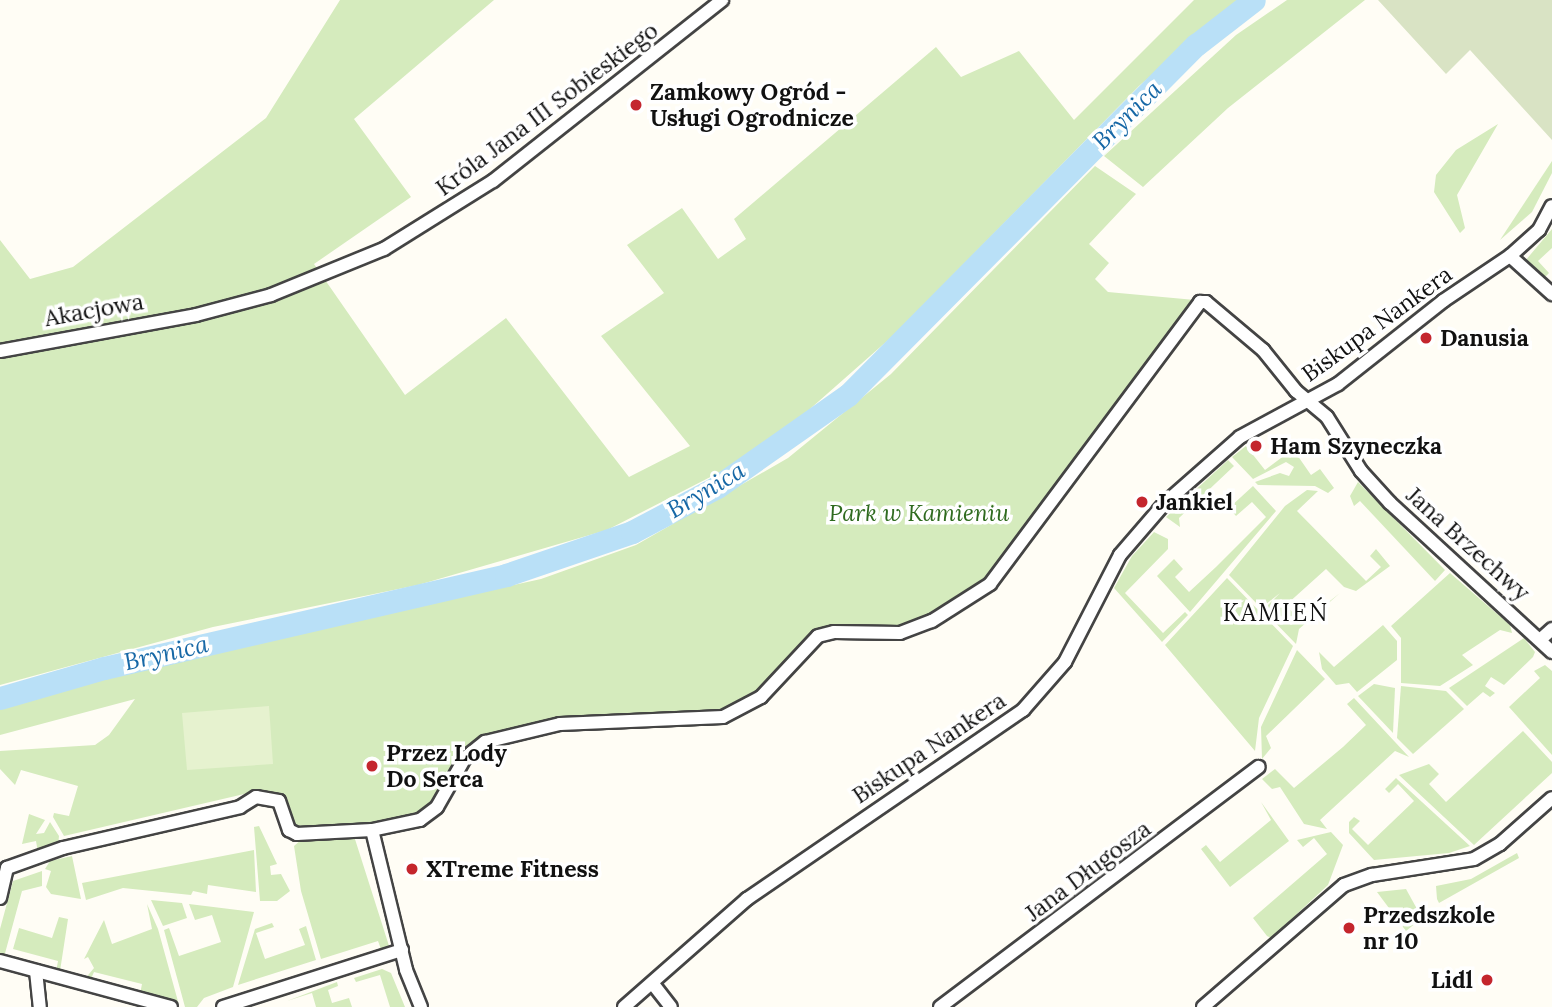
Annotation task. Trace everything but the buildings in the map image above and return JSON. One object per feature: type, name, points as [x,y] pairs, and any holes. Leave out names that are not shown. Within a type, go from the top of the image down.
[{"type":"street","name":"Króla Jana III Sobieskiego","points":[[196,315],[271,295],[340,269],[428,224],[494,181],[722,0]]},
{"type":"street","name":"Biskupa Nankera","points":[[624,1007],[747,900],[991,735],[1032,702],[1065,662],[1110,574],[1140,529],[1240,437],[1338,384],[1510,256],[1539,230],[1552,206]]},
{"type":"street","points":[[1510,256],[1552,294]]},
{"type":"street","name":"Jana Brzechwy","points":[[372,830],[429,815],[465,758],[485,742],[560,724],[723,718],[761,697],[818,636],[907,632],[974,597],[1000,573],[1200,302],[1206,302],[1263,350],[1307,401],[1327,417],[1361,471],[1420,535],[1541,639],[1552,652]]},
{"type":"street","name":"Akacjowa","points":[[0,351],[196,315]]},
{"type":"street","points":[[1541,639],[1552,629]]},
{"type":"street","name":"Jana Długosza","points":[[940,1007],[1259,767]]},
{"type":"street","points":[[0,898],[7,868],[63,848],[240,807],[256,797],[279,801],[289,830],[296,834],[372,830],[402,950],[421,1007]]},
{"type":"street","points":[[1203,1007],[1344,885],[1373,875],[1474,859],[1500,844],[1552,798]]},
{"type":"street","points":[[223,1007],[402,950]]},
{"type":"street","points":[[0,961],[170,1007]]},
{"type":"street","points":[[36,971],[40,1007]]},
{"type":"street","points":[[653,984],[671,1007]]},
{"type":"green space","points":[[340,0],[494,0],[354,119],[411,197],[314,264],[405,395],[506,318],[629,477],[690,446],[601,336],[664,293],[627,245],[682,208],[718,259],[746,239],[734,219],[936,47],[961,77],[1019,51],[1074,120],[1194,0],[1238,0],[1139,86],[895,334],[802,416],[724,470],[607,530],[418,585],[213,627],[0,685],[0,240],[30,279],[73,267],[266,118]]},
{"type":"green space","points":[[1287,0],[1365,0],[1228,108],[1143,187],[1104,156],[1236,35]]},
{"type":"green space","points":[[1378,0],[1552,0],[1552,140],[1470,50],[1446,74]]},
{"type":"green space","points":[[1498,124],[1457,195],[1465,228],[1460,233],[1434,192],[1436,175],[1456,150]]},
{"type":"green space","points":[[1552,161],[1552,173],[1532,212],[1500,240]]},
{"type":"green space","name":"Park w Kamieniu","points":[[1095,166],[1136,194],[1089,244],[1109,263],[1095,279],[1108,292],[1195,300],[984,586],[909,627],[809,637],[763,690],[730,711],[511,730],[452,769],[432,807],[419,815],[363,826],[296,827],[285,799],[257,791],[64,836],[53,817],[54,813],[69,816],[78,786],[21,770],[15,785],[0,769],[0,751],[95,745],[109,735],[135,699],[0,735],[0,707],[143,666],[541,579],[636,545],[788,458],[891,374]]},
{"type":"green space","points":[[1552,229],[1552,248],[1538,261],[1549,273],[1544,278],[1525,261]]},
{"type":"green space","points":[[1246,446],[1265,470],[1293,449],[1311,475],[1320,469],[1334,488],[1328,493],[1315,486],[1258,485],[1255,482],[1280,473],[1289,476],[1294,467],[1286,462],[1253,479],[1232,457]]},
{"type":"green space","points":[[1228,460],[1234,466],[1179,518],[1180,527],[1166,517]]},
{"type":"green space","points":[[1358,482],[1445,570],[1435,581],[1360,501],[1354,506],[1350,496]]},
{"type":"green space","points":[[1253,486],[1276,511],[1190,612],[1157,576],[1174,559],[1183,569],[1175,577],[1189,592],[1216,567],[1266,517],[1252,502],[1236,516],[1229,508]]},
{"type":"green space","points":[[1307,490],[1318,491],[1297,511],[1366,581],[1381,567],[1370,556],[1376,549],[1390,566],[1356,591],[1344,587],[1326,569],[1286,605],[1302,623],[1340,593],[1299,629],[1296,644],[1263,610],[1280,593],[1261,608],[1229,575],[1285,506]]},
{"type":"green space","points":[[1154,532],[1168,539],[1168,549],[1125,593],[1163,633],[1185,612],[1188,615],[1162,642],[1114,588],[1132,556]]},
{"type":"green space","points":[[1450,573],[1510,625],[1512,633],[1500,630],[1462,655],[1473,665],[1440,686],[1401,683],[1401,638],[1391,626]]},
{"type":"green space","points":[[1227,578],[1293,646],[1259,718],[1255,751],[1165,645]]},
{"type":"green space","points":[[1383,625],[1397,641],[1397,660],[1357,692],[1349,683],[1336,685],[1322,669],[1319,652],[1334,667]]},
{"type":"green space","points":[[1524,638],[1535,652],[1533,657],[1504,685],[1491,677],[1485,686],[1495,693],[1490,697],[1483,692],[1467,706],[1449,688]]},
{"type":"green space","points":[[1297,650],[1325,679],[1266,736],[1271,748],[1262,759],[1261,727]]},
{"type":"green space","points":[[1545,665],[1552,671],[1552,755],[1509,707],[1540,678],[1534,671]]},
{"type":"green space","points":[[1374,684],[1395,688],[1393,733],[1358,696]]},
{"type":"green space","points":[[1401,686],[1446,691],[1464,709],[1413,754],[1397,738]]},
{"type":"green space","points":[[1354,698],[1409,757],[1395,751],[1320,820],[1327,829],[1304,824],[1280,787],[1272,789],[1262,779],[1275,769],[1294,788],[1343,747],[1366,725],[1347,704]]},
{"type":"green space","points":[[269,706],[273,764],[187,770],[182,713]]},
{"type":"green space","points":[[1523,731],[1552,762],[1552,773],[1474,845],[1399,775],[1429,764],[1439,774],[1429,784],[1446,802]]},
{"type":"green space","points":[[1396,778],[1470,846],[1449,853],[1374,860],[1349,833],[1349,822],[1354,817],[1360,821],[1352,829],[1368,845],[1414,801],[1398,784],[1389,793],[1385,789]]},
{"type":"green space","points":[[1261,802],[1289,841],[1230,887],[1201,849],[1206,845],[1220,862],[1271,820]]},
{"type":"green space","points":[[29,814],[45,820],[36,834],[44,833],[50,822],[59,836],[58,846],[38,853],[36,841],[22,844]]},
{"type":"green space","points":[[259,826],[277,864],[270,866],[271,875],[281,874],[290,891],[277,901],[260,901],[254,827]]},
{"type":"green space","points":[[1331,832],[1343,845],[1328,885],[1271,938],[1267,936],[1253,918],[1327,854],[1314,838],[1303,847],[1297,840]]},
{"type":"green space","points":[[354,836],[390,949],[382,952],[378,941],[321,959],[301,891],[294,846],[302,839]]},
{"type":"green space","points":[[254,850],[256,892],[208,885],[207,894],[193,891],[191,895],[123,888],[86,900],[82,883]]},
{"type":"green space","points":[[1517,853],[1519,858],[1439,903],[1436,886],[1471,879]]},
{"type":"green space","points":[[72,856],[81,899],[51,894],[46,887],[51,871],[45,869],[50,861]]},
{"type":"green space","points":[[42,871],[42,886],[22,891],[4,957],[0,957],[0,929],[13,881]]},
{"type":"green space","points":[[1406,889],[1422,918],[1406,931],[1377,892]]},
{"type":"green space","points":[[151,900],[182,903],[187,918],[163,926]]},
{"type":"green space","points":[[147,904],[158,929],[179,1005],[140,994],[142,984],[94,972],[90,981],[84,980],[94,968],[88,957],[84,959],[104,920],[112,944],[152,929]]},
{"type":"green space","points":[[189,904],[254,912],[233,987],[204,998],[197,1007],[185,1007],[164,930],[169,928],[179,956],[221,942],[212,915],[195,920]]},
{"type":"green space","points":[[59,917],[68,919],[60,971],[56,972],[58,961],[13,949],[19,928],[52,938]]},
{"type":"green space","points":[[272,923],[274,927],[256,933],[265,959],[305,945],[299,929],[306,926],[316,960],[238,985],[255,929]]},
{"type":"green space","points":[[382,969],[391,973],[405,1007],[390,1007],[380,975],[356,982],[354,978]]},
{"type":"green space","points":[[337,982],[338,986],[328,990],[332,1003],[349,998],[352,1007],[316,1007],[312,993],[287,1001]]},
{"type":"waterway","name":"Brynica","points":[[0,698],[104,668],[506,575],[632,532],[717,487],[848,395],[1196,45],[1254,0]]},
{"type":"place","name":"Zamkowy Ogród - Usługi Ogrodnicze","points":[[636,105]]},
{"type":"place","name":"Danusia","points":[[1426,338]]},
{"type":"place","name":"Ham Szyneczka","points":[[1256,446]]},
{"type":"place","name":"Jankiel","points":[[1142,502]]},
{"type":"place","name":"Przez Lody Do Serca","points":[[372,766]]},
{"type":"place","name":"XTreme Fitness","points":[[412,869]]},
{"type":"place","name":"Przedszkole nr 10","points":[[1349,928]]},
{"type":"place","name":"Lidl","points":[[1487,980]]},
{"type":"district","name":"KAMIEŃ","points":[[1276,613]]}]
